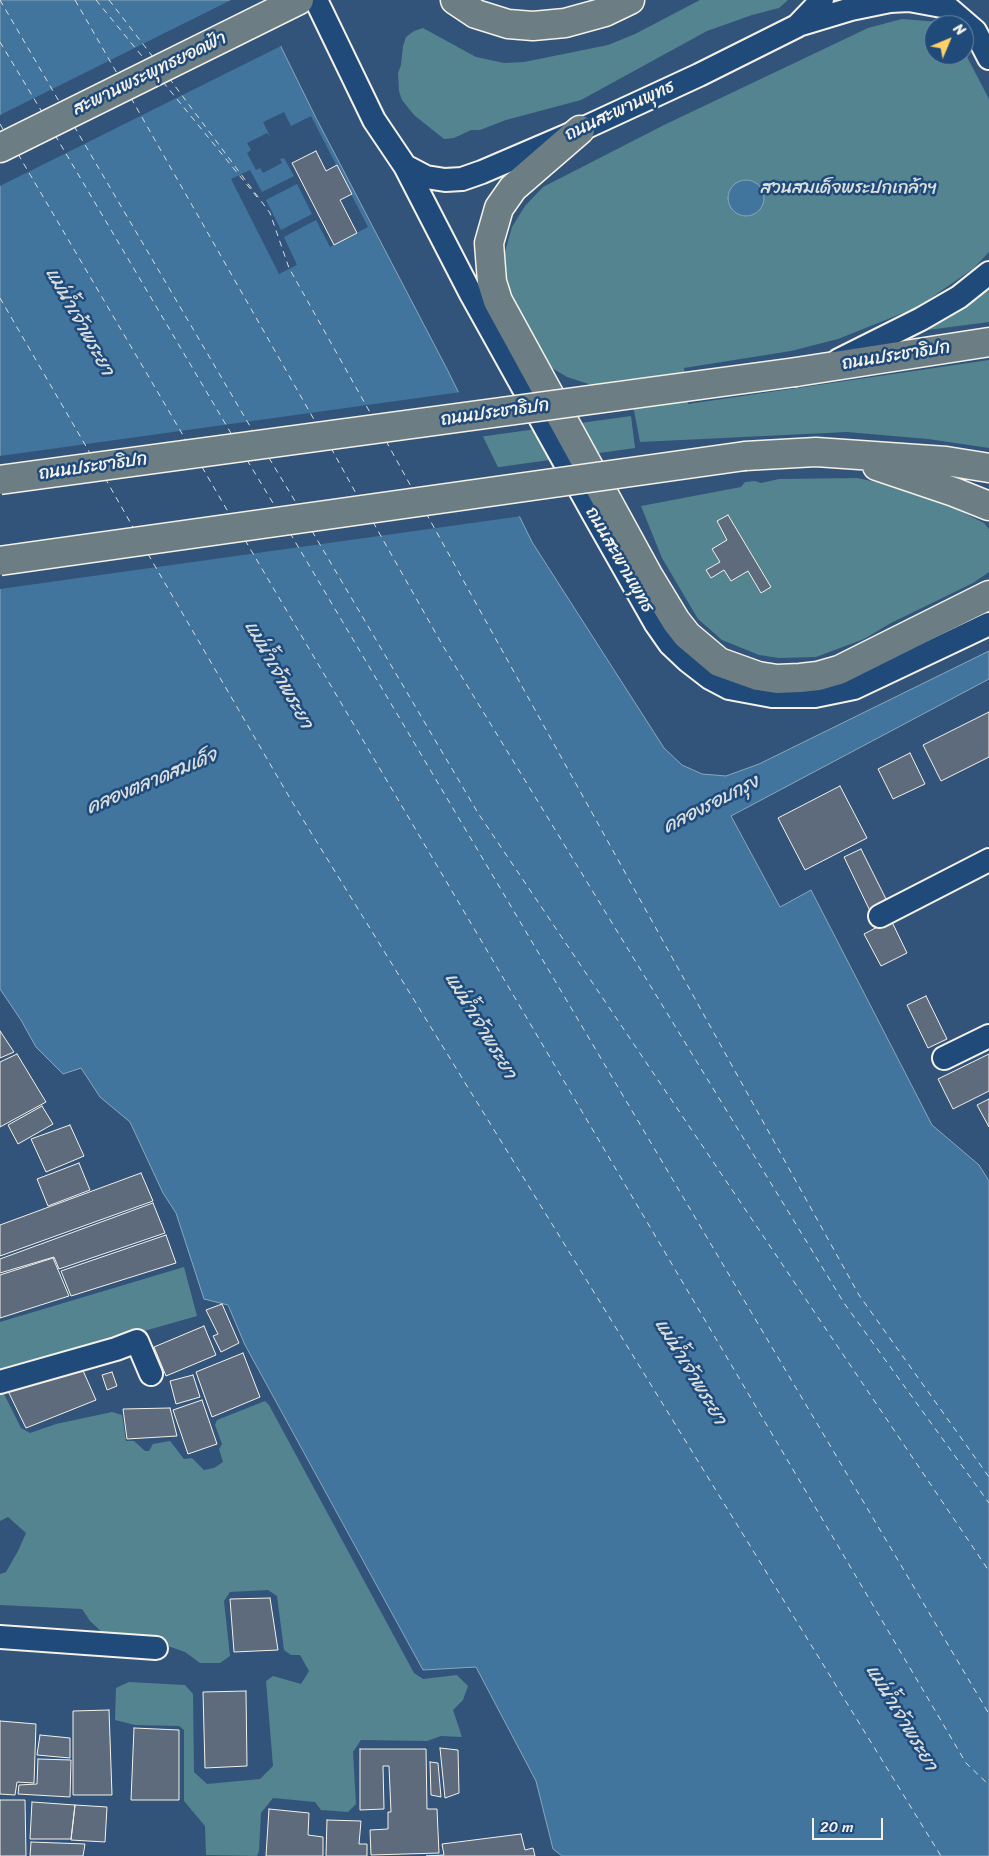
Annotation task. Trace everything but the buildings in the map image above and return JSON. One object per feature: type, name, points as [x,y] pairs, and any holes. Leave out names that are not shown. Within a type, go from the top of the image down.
[{"type":"main road","name":"สะพานพระพุทธยอดฟ้า","points":[[0,148],[299,0]]},
{"type":"main road","points":[[455,0],[476,14],[508,24],[533,26],[565,23],[605,12],[630,0]]},
{"type":"main road","points":[[491,0],[530,15],[565,23]]},
{"type":"main road","points":[[580,130],[513,188],[500,208],[489,243],[492,282],[498,301],[643,566],[667,608],[687,635],[719,662],[758,676],[777,679],[809,677],[839,670],[989,595]]},
{"type":"main road","name":"ถนนประชาธิปก","points":[[0,480],[796,372],[989,342]]},
{"type":"main road","points":[[0,561],[745,456],[816,452],[946,461],[989,468]]},
{"type":"main road","points":[[844,455],[954,492],[989,506]]},
{"type":"street","name":"ถนนสะพานพุทธ","points":[[316,0],[374,120],[405,166],[471,294],[608,540],[656,624],[670,644],[688,661],[710,678],[729,688],[772,696],[815,696],[854,688],[989,624]]},
{"type":"street","name":"ถนนสะพานพุทธ","points":[[405,166],[426,177],[445,180],[462,179],[580,130],[699,75],[797,26],[822,0]]},
{"type":"street","points":[[797,26],[851,9],[890,1],[909,0],[947,7],[975,31],[989,58]]},
{"type":"street","points":[[823,368],[879,342],[921,319],[958,297],[989,273]]},
{"type":"street","points":[[880,916],[989,860]]},
{"type":"street","points":[[944,1058],[989,1036]]},
{"type":"street","points":[[0,1382],[116,1349],[137,1341],[151,1374]]},
{"type":"street","points":[[0,1637],[156,1648]]},
{"type":"green space","points":[[700,0],[788,0],[779,8],[752,15],[707,31],[581,100],[506,120],[480,130],[471,130],[454,138],[444,139],[414,115],[402,100],[399,91],[398,73],[406,37],[414,31],[423,28],[476,57],[504,63],[524,62],[608,45],[635,34]]},
{"type":"green space","name":"สวนสมเด็จพระปกเกล้าฯ","points":[[902,19],[924,21],[924,65],[971,65],[989,99],[989,252],[974,268],[918,307],[838,339],[791,351],[684,368],[688,404],[989,360],[989,448],[928,439],[847,432],[640,442],[628,379],[592,385],[567,377],[545,364],[505,294],[503,259],[512,227],[525,206],[543,187],[664,125],[868,28]]},
{"type":"green space","points":[[989,290],[989,322],[920,331],[946,318]]},
{"type":"green space","points":[[631,416],[635,448],[0,537],[0,503]]},
{"type":"green space","points":[[857,478],[901,487],[944,503],[984,523],[989,529],[989,572],[973,583],[891,623],[864,639],[816,657],[779,658],[759,655],[722,640],[698,619],[662,558],[641,506],[741,487],[745,482],[755,481],[761,483],[779,479]]},
{"type":"green space","points":[[184,1267],[197,1316],[0,1372],[0,1322]]},
{"type":"green space","points":[[0,1390],[2,1390],[21,1428],[30,1433],[56,1424],[112,1412],[122,1415],[126,1441],[134,1441],[145,1451],[149,1451],[153,1444],[170,1441],[184,1459],[192,1458],[204,1470],[214,1468],[223,1462],[219,1449],[222,1444],[215,1425],[217,1420],[265,1401],[269,1405],[414,1673],[423,1679],[457,1675],[468,1686],[463,1700],[453,1710],[462,1737],[441,1736],[427,1741],[361,1740],[353,1752],[356,1804],[348,1812],[321,1810],[315,1802],[273,1798],[261,1813],[259,1851],[257,1856],[206,1855],[205,1826],[184,1801],[184,1730],[179,1726],[135,1725],[115,1720],[116,1688],[129,1682],[185,1685],[193,1694],[194,1772],[207,1784],[260,1779],[273,1766],[266,1681],[273,1676],[301,1684],[309,1671],[300,1655],[291,1655],[284,1650],[277,1596],[268,1590],[230,1592],[224,1601],[230,1656],[220,1663],[200,1663],[185,1652],[162,1644],[105,1635],[90,1621],[82,1609],[0,1605],[0,1574],[6,1572],[26,1533],[8,1517],[0,1521]]},
{"type":"water","points":[[0,0],[258,0],[315,116],[448,371],[532,542],[664,748],[682,765],[702,774],[726,776],[759,764],[989,651],[989,679],[731,816],[780,907],[811,890],[932,1125],[979,1165],[989,1181],[989,1856],[562,1856],[553,1849],[536,1781],[476,1667],[423,1670],[245,1345],[228,1305],[204,1299],[176,1213],[163,1193],[130,1122],[100,1097],[81,1068],[63,1074],[36,1047],[0,989]]},
{"type":"water","points":[[746,180],[753,181],[759,185],[763,191],[763,205],[759,211],[753,215],[746,216],[739,215],[733,211],[729,205],[728,198],[729,191],[733,185],[739,181]]},
{"type":"pier","points":[[231,0],[261,0],[283,45],[0,186],[0,115]]},
{"type":"pier","points":[[284,112],[291,126],[311,116],[368,227],[330,247],[316,220],[284,237],[297,265],[279,274],[231,179],[250,170],[262,192],[294,176],[284,158],[280,159],[282,163],[263,173],[260,168],[256,170],[247,153],[251,150],[247,143],[267,133],[270,136],[263,122]],"holes":[[[297,184],[312,214],[281,230],[266,200]]]},
{"type":"pier","points":[[461,392],[522,516],[0,589],[0,456]]},
{"type":"ferry route","points":[[0,0],[60,103]]},
{"type":"ferry route","points":[[75,0],[118,75]]},
{"type":"ferry route","points":[[96,0],[146,61]]},
{"type":"ferry route","points":[[109,0],[153,57]]},
{"type":"ferry route","points":[[0,42],[42,112]]},
{"type":"ferry route","points":[[169,78],[270,213],[289,268],[372,416]]},
{"type":"ferry route","points":[[163,82],[257,197]]},
{"type":"ferry route","points":[[131,98],[316,423]]},
{"type":"ferry route","points":[[0,124],[4,131]]},
{"type":"ferry route","points":[[74,126],[254,433]]},
{"type":"ferry route","points":[[55,135],[232,435]]},
{"type":"ferry route","points":[[18,154],[187,442]]},
{"type":"ferry route","points":[[0,298],[91,455]]},
{"type":"ferry route","points":[[386,441],[413,490]]},
{"type":"ferry route","points":[[331,448],[358,497]]},
{"type":"ferry route","points":[[269,458],[298,506]]},
{"type":"ferry route","points":[[247,460],[276,508]]},
{"type":"ferry route","points":[[202,467],[230,515]]},
{"type":"ferry route","points":[[105,478],[134,529]]},
{"type":"ferry route","points":[[426,513],[859,1295],[989,1477]]},
{"type":"ferry route","points":[[373,522],[443,646],[844,1303],[989,1503]]},
{"type":"ferry route","points":[[312,531],[478,813],[989,1571]]},
{"type":"ferry route","points":[[290,533],[989,1714]]},
{"type":"ferry route","points":[[245,540],[966,1763],[989,1785]]},
{"type":"ferry route","points":[[148,554],[291,800],[941,1856]]},
{"type":"water label","name":"แม่น้ำเจ้าพระยา","points":[[79,322]]},
{"type":"water label","name":"แม่น้ำเจ้าพระยา","points":[[278,675]]},
{"type":"water label","name":"คลองตลาดสมเด็จ","points":[[152,782]]},
{"type":"water label","name":"คลองรอบกรุง","points":[[711,805]]},
{"type":"water label","name":"แม่น้ำเจ้าพระยา","points":[[480,1026]]},
{"type":"water label","name":"แม่น้ำเจ้าพระยา","points":[[690,1372]]},
{"type":"water label","name":"แม่น้ำเจ้าพระยา","points":[[901,1718]]}]
